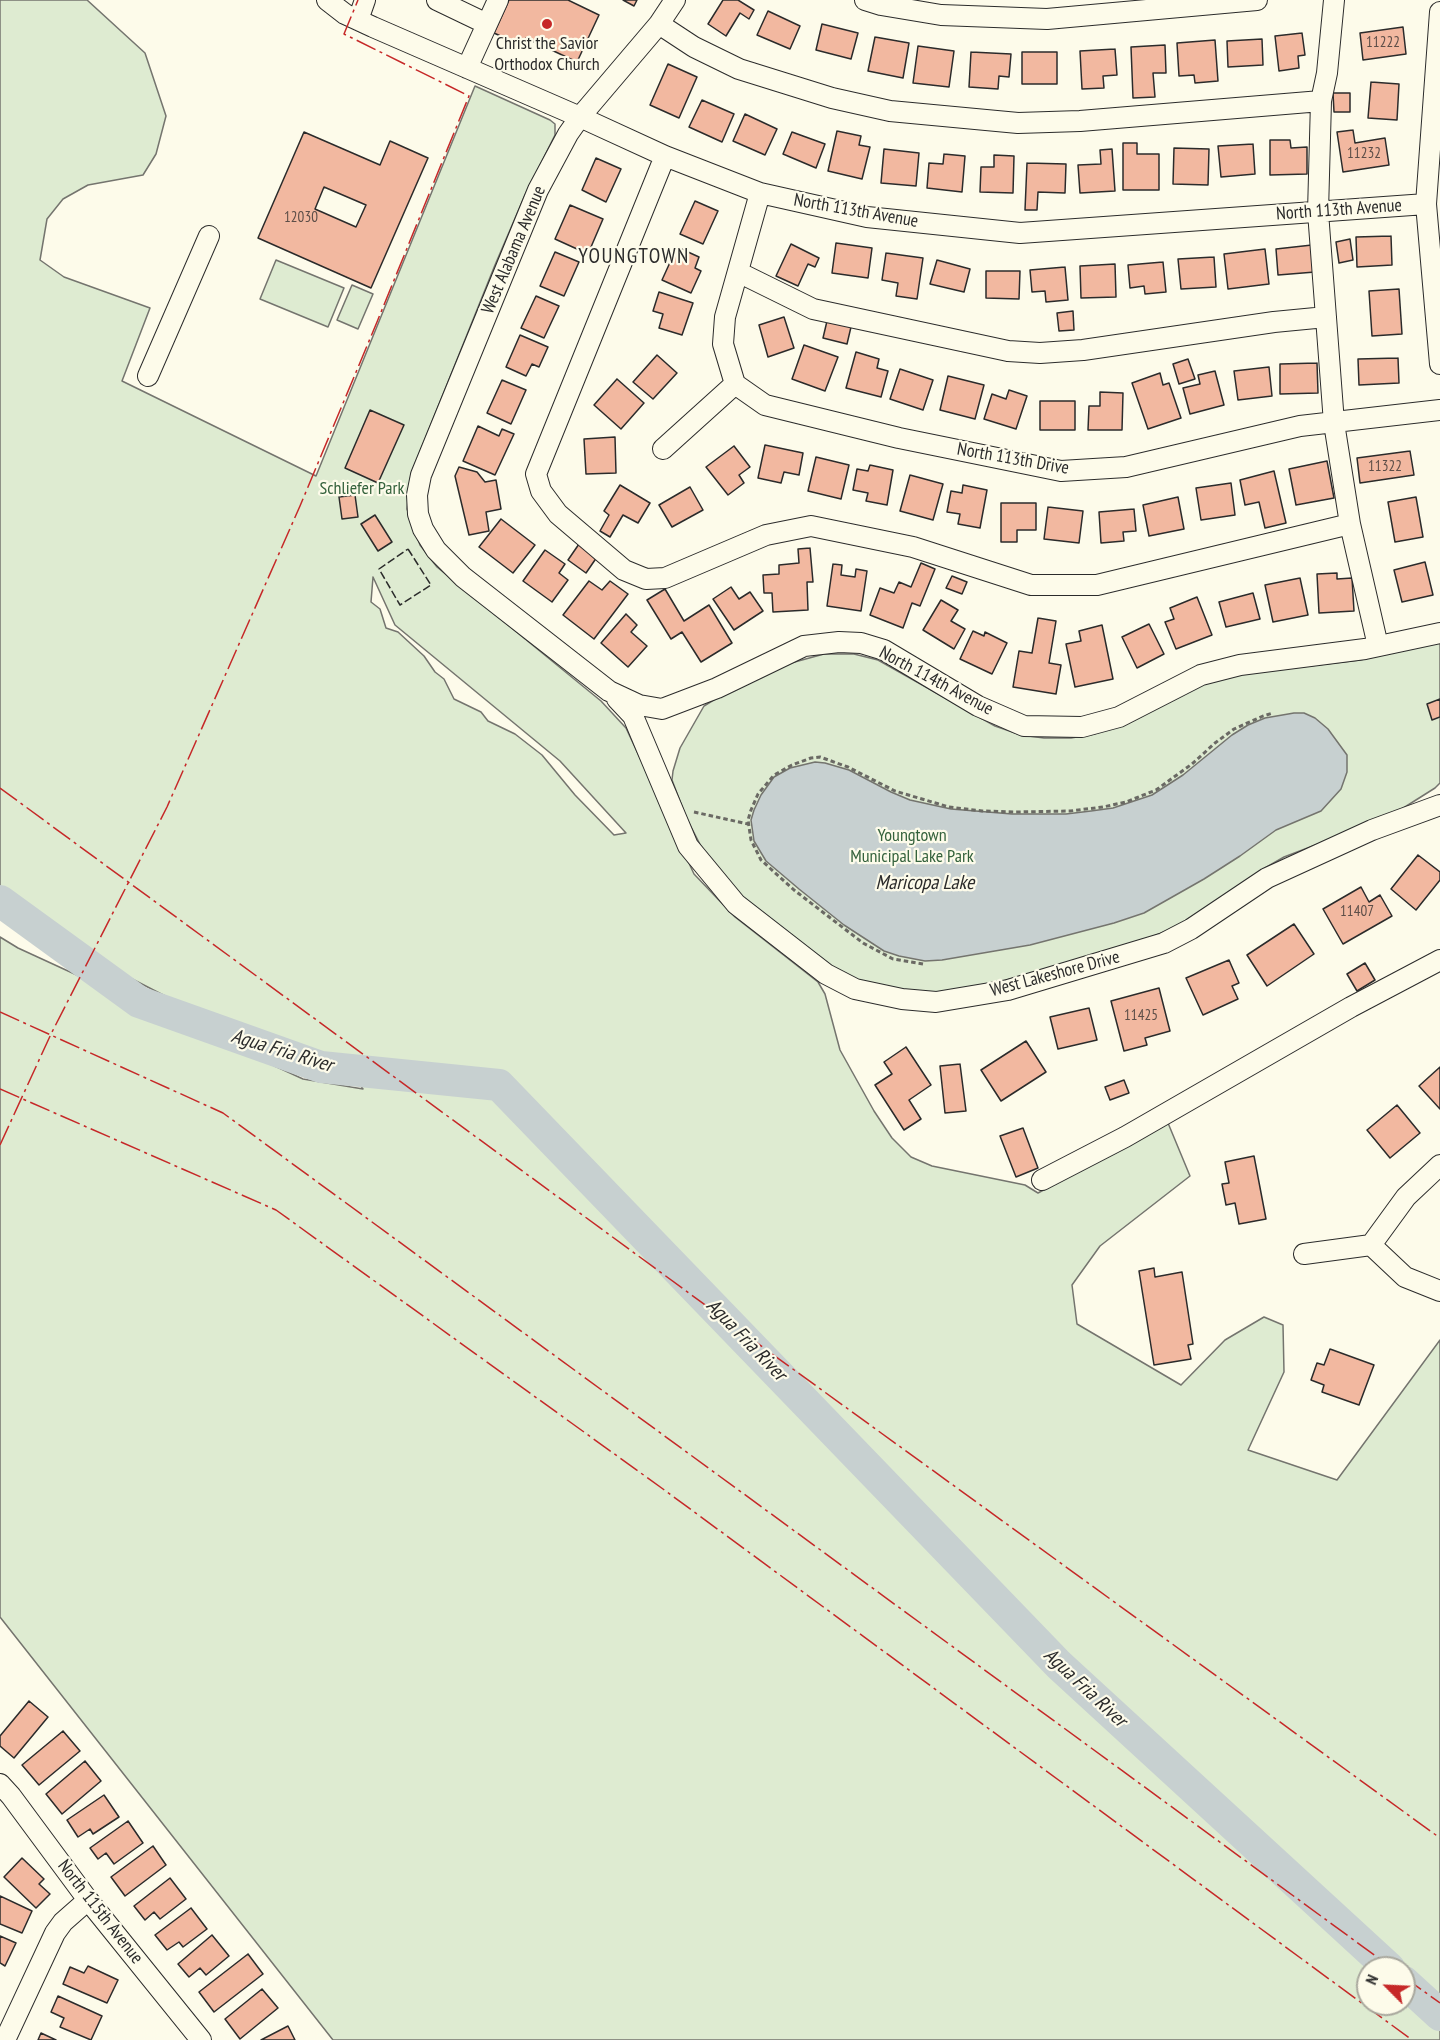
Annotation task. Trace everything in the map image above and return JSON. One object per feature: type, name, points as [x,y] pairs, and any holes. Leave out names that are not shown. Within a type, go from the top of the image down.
[{"type":"street","name":"North 113th Avenue","points":[[327,0],[467,68],[665,156],[760,193],[867,217],[1020,233],[1426,204]]},
{"type":"street","points":[[351,11],[365,0]]},
{"type":"street","points":[[437,0],[488,24]]},
{"type":"street","points":[[467,68],[498,0]]},
{"type":"street","name":"West Alabama Avenue","points":[[423,530],[418,514],[417,495],[421,475],[538,190],[568,134],[580,117],[659,24],[675,0]]},
{"type":"street","points":[[866,0],[880,5],[941,15],[1047,19],[1257,0]]},
{"type":"street","points":[[1334,0],[1327,73],[1321,101],[1318,212],[1334,423],[1350,524],[1378,646]]},
{"type":"street","points":[[1440,12],[1426,204],[1440,364]]},
{"type":"street","points":[[659,24],[694,47],[739,69],[832,98],[890,111],[1018,123],[1080,121],[1321,101]]},
{"type":"street","points":[[665,156],[536,474],[541,491],[558,514],[624,570],[646,579],[665,578],[766,535],[811,526],[913,547],[1031,585],[1097,585],[1350,524]]},
{"type":"street","points":[[663,449],[735,384],[723,344],[725,317],[760,193]]},
{"type":"street","points":[[148,376],[209,236]]},
{"type":"street","points":[[738,272],[813,309],[1008,351],[1040,353],[1083,350],[1274,322],[1326,317]]},
{"type":"street","name":"North 113th Drive","points":[[735,384],[765,405],[899,438],[1061,471],[1126,467],[1300,426],[1440,410]]},
{"type":"street","name":"North 114th Avenue","points":[[423,530],[436,550],[463,577],[609,690],[639,705],[662,709],[717,688],[804,646],[839,642],[861,643],[884,650],[978,706],[1024,726],[1082,727],[1119,717],[1201,675],[1240,664],[1378,646],[1440,633]]},
{"type":"street","name":"West Lakeshore Drive","points":[[609,690],[633,716],[688,846],[736,904],[826,974],[855,989],[902,999],[936,1002],[1008,990],[1164,943],[1191,929],[1267,878],[1372,830],[1440,805]]},
{"type":"street","points":[[1041,1180],[1125,1137],[1351,1007],[1440,960]]},
{"type":"street","points":[[1304,1254],[1371,1245],[1406,1197],[1440,1165]]},
{"type":"street","points":[[1371,1245],[1405,1277],[1440,1292]]},
{"type":"street","name":"North 115th Avenue","points":[[0,1784],[88,1900],[201,2040]]},
{"type":"street","points":[[5,2040],[55,1933],[63,1922],[88,1900]]},
{"type":"path","points":[[923,964],[907,963],[878,953],[794,890],[761,860],[754,847],[748,824],[754,801],[774,776],[792,765],[820,757],[848,767],[895,791],[949,807],[982,811],[1048,812],[1114,805],[1156,790],[1234,729],[1273,713]]},
{"type":"path","points":[[692,812],[748,824]]},
{"type":"green space","name":"Schliefer Park","points":[[0,0],[87,0],[145,53],[166,116],[156,154],[143,175],[88,185],[63,199],[47,219],[40,260],[64,277],[150,308],[122,381],[316,476],[475,86],[550,120],[555,124],[555,135],[525,195],[495,265],[411,474],[407,509],[420,545],[437,567],[601,701],[626,728],[694,874],[735,917],[818,982],[825,994],[840,1050],[874,1111],[892,1138],[911,1157],[932,1166],[1025,1185],[1038,1193],[1168,1123],[1190,1176],[1100,1246],[1072,1285],[1077,1324],[1181,1385],[1225,1340],[1264,1317],[1283,1325],[1284,1372],[1248,1450],[1337,1480],[1440,1340],[1440,2040],[333,2040],[0,1617],[0,937],[18,948],[303,1079],[363,1089],[347,1066],[169,998],[10,916],[0,904]],"holes":[[[373,577],[395,625],[560,761],[626,833],[614,835],[575,795],[542,755],[515,734],[488,721],[481,712],[454,699],[444,679],[435,672],[424,656],[398,632],[386,628],[380,609],[371,602]]]},
{"type":"green space","points":[[276,260],[344,288],[328,327],[260,299]]},
{"type":"green space","points":[[352,285],[373,294],[358,329],[337,320]]},
{"type":"green space","name":"Youngtown Municipal Lake Park","points":[[1440,642],[1440,783],[1435,788],[1389,817],[1284,857],[1186,923],[1096,956],[999,982],[933,993],[876,988],[836,972],[740,895],[708,860],[686,817],[672,780],[680,748],[704,706],[730,690],[791,663],[824,654],[854,654],[878,660],[995,726],[1021,735],[1071,738],[1094,734],[1116,726],[1203,684],[1232,675],[1360,660]]},
{"type":"water","name":"Maricopa Lake","points":[[1304,713],[1315,718],[1328,729],[1347,755],[1347,772],[1341,789],[1321,811],[1276,830],[1204,879],[1144,913],[1030,945],[925,961],[884,951],[844,925],[799,889],[766,861],[754,841],[751,820],[754,810],[774,777],[790,768],[815,762],[849,770],[910,800],[951,809],[1012,814],[1066,814],[1113,808],[1152,795],[1183,775],[1232,735],[1248,725],[1265,718]]},
{"type":"building","name":"Christ the Savior Orthodox Church","points":[[509,0],[568,0],[599,15],[577,62],[526,38],[522,46],[494,33]]},
{"type":"building","points":[[623,0],[637,0],[634,6]]},
{"type":"building","points":[[723,0],[738,0],[754,10],[749,19],[740,13],[726,36],[708,24]]},
{"type":"building","points":[[768,11],[800,26],[790,49],[757,35]]},
{"type":"building","points":[[822,24],[858,33],[851,59],[816,50]]},
{"type":"building","points":[[1403,27],[1406,54],[1363,60],[1360,33]]},
{"type":"building","points":[[1302,33],[1305,55],[1298,56],[1299,68],[1279,71],[1275,36]]},
{"type":"building","points":[[875,37],[909,43],[903,78],[868,71]]},
{"type":"building","points":[[1262,39],[1263,65],[1228,67],[1227,41]]},
{"type":"building","points":[[1215,40],[1218,81],[1195,83],[1194,75],[1179,76],[1177,43]]},
{"type":"building","points":[[1165,45],[1166,73],[1153,73],[1155,97],[1133,98],[1131,47]]},
{"type":"building","points":[[918,46],[954,51],[949,87],[913,83]]},
{"type":"building","points":[[1115,49],[1117,75],[1103,76],[1104,88],[1082,89],[1080,51]]},
{"type":"building","points":[[971,52],[1011,54],[1009,77],[999,76],[998,89],[969,87]]},
{"type":"building","points":[[1022,52],[1057,52],[1057,84],[1022,84]]},
{"type":"building","points":[[668,64],[697,77],[679,118],[650,105]]},
{"type":"building","points":[[1371,82],[1399,84],[1397,120],[1368,118]]},
{"type":"building","points":[[1333,93],[1350,93],[1350,112],[1334,112]]},
{"type":"building","points":[[702,100],[734,114],[722,142],[689,127]]},
{"type":"building","points":[[745,114],[777,129],[765,155],[733,141]]},
{"type":"building","points":[[1353,130],[1355,143],[1385,138],[1389,165],[1343,172],[1337,132]]},
{"type":"building","points":[[837,131],[861,136],[859,145],[870,147],[862,179],[828,171]]},
{"type":"building","points":[[304,132],[380,165],[390,141],[428,158],[371,288],[258,238]],"holes":[[[324,187],[366,205],[356,227],[315,209]]]},
{"type":"building","points":[[792,132],[825,144],[816,168],[783,154]]},
{"type":"building","points":[[1270,140],[1290,140],[1291,148],[1307,147],[1307,174],[1270,175]]},
{"type":"building","points":[[1123,143],[1137,143],[1137,154],[1159,154],[1159,190],[1123,190]]},
{"type":"building","points":[[1253,144],[1255,174],[1221,177],[1218,146]]},
{"type":"building","points":[[1174,148],[1209,149],[1208,185],[1173,184]]},
{"type":"building","points":[[884,149],[919,153],[916,186],[881,183]]},
{"type":"building","points":[[1112,149],[1115,191],[1080,193],[1078,165],[1101,164],[1100,150]]},
{"type":"building","points":[[944,154],[965,156],[962,192],[927,188],[929,163],[943,164]]},
{"type":"building","points":[[994,155],[1014,156],[1013,193],[980,192],[981,167],[994,167]]},
{"type":"building","points":[[596,158],[621,169],[606,202],[582,190]]},
{"type":"building","points":[[1027,163],[1066,164],[1065,193],[1038,192],[1037,210],[1025,210]]},
{"type":"building","points":[[695,201],[718,211],[703,244],[680,234]]},
{"type":"building","points":[[570,205],[603,219],[588,254],[555,239]]},
{"type":"building","points":[[1391,236],[1392,265],[1357,267],[1356,237]]},
{"type":"building","points":[[1350,239],[1353,260],[1339,263],[1336,242]]},
{"type":"building","points":[[836,243],[872,248],[868,278],[832,273]]},
{"type":"building","points":[[791,244],[819,258],[815,267],[808,264],[798,286],[776,276]]},
{"type":"building","points":[[1312,245],[1315,272],[1278,275],[1276,249]]},
{"type":"building","points":[[677,247],[699,257],[695,268],[701,271],[691,293],[662,280]]},
{"type":"building","points":[[1265,249],[1269,284],[1228,289],[1224,254]]},
{"type":"building","points":[[555,252],[579,262],[564,296],[540,286]]},
{"type":"building","points":[[886,253],[923,258],[917,299],[896,296],[898,283],[882,280]]},
{"type":"building","points":[[1214,257],[1216,287],[1181,289],[1178,259]]},
{"type":"building","points":[[937,260],[970,269],[964,292],[930,284]]},
{"type":"building","points":[[1163,262],[1166,292],[1145,294],[1144,286],[1130,288],[1128,265]]},
{"type":"building","points":[[1115,264],[1116,297],[1081,298],[1080,266]]},
{"type":"building","points":[[1065,267],[1068,300],[1046,302],[1045,291],[1032,292],[1030,270]]},
{"type":"building","points":[[986,271],[1020,271],[1019,299],[986,298]]},
{"type":"building","points":[[1399,289],[1402,334],[1372,336],[1369,291]]},
{"type":"building","points":[[659,292],[693,303],[682,335],[659,328],[663,314],[653,311]]},
{"type":"building","points":[[536,296],[559,306],[544,338],[521,328]]},
{"type":"building","points":[[1073,311],[1074,330],[1059,331],[1057,313]]},
{"type":"building","points":[[784,317],[794,348],[768,357],[759,325]]},
{"type":"building","points":[[827,321],[851,327],[847,344],[823,338]]},
{"type":"building","points":[[520,335],[548,347],[539,367],[532,364],[526,376],[506,367]]},
{"type":"building","points":[[804,345],[838,357],[825,391],[792,379]]},
{"type":"building","points":[[856,352],[879,359],[877,368],[888,371],[881,397],[846,388]]},
{"type":"building","points":[[657,355],[677,373],[653,399],[633,382]]},
{"type":"building","points":[[1398,358],[1399,383],[1359,385],[1358,359]]},
{"type":"building","points":[[1188,359],[1195,379],[1179,384],[1173,364]]},
{"type":"building","points":[[1317,363],[1318,393],[1280,394],[1280,364]]},
{"type":"building","points":[[1269,367],[1272,396],[1238,400],[1234,371]]},
{"type":"building","points":[[900,369],[933,380],[923,410],[890,399]]},
{"type":"building","points":[[1215,371],[1224,405],[1190,414],[1183,388],[1200,384],[1198,375]]},
{"type":"building","points":[[1160,373],[1163,385],[1169,383],[1181,418],[1148,429],[1132,383]]},
{"type":"building","points":[[948,376],[984,385],[975,419],[940,410]]},
{"type":"building","points":[[617,379],[644,403],[621,429],[594,405]]},
{"type":"building","points":[[502,380],[526,390],[511,424],[487,413]]},
{"type":"building","points":[[1009,390],[1027,396],[1016,429],[984,419],[992,394],[1006,399]]},
{"type":"building","points":[[1100,392],[1123,393],[1122,430],[1088,430],[1089,406],[1100,406]]},
{"type":"building","points":[[1040,401],[1075,401],[1075,430],[1040,430]]},
{"type":"building","points":[[370,410],[404,425],[378,483],[345,468]]},
{"type":"building","points":[[478,426],[499,436],[502,429],[514,434],[495,475],[463,461]]},
{"type":"building","points":[[615,437],[616,473],[586,474],[584,439]]},
{"type":"building","points":[[765,445],[803,453],[799,475],[784,472],[781,483],[758,478]]},
{"type":"building","points":[[734,446],[750,467],[739,475],[744,483],[728,495],[706,467]]},
{"type":"building","points":[[1410,451],[1414,475],[1360,483],[1357,458]]},
{"type":"building","points":[[816,457],[849,465],[841,499],[808,491]]},
{"type":"building","points":[[1327,461],[1334,498],[1296,505],[1289,469]]},
{"type":"building","points":[[870,465],[893,470],[887,505],[866,501],[868,493],[853,490],[857,469],[868,471]]},
{"type":"building","points":[[459,467],[477,472],[485,482],[496,480],[501,509],[486,512],[489,531],[469,535],[455,476]]},
{"type":"building","points":[[1274,471],[1286,523],[1265,528],[1259,502],[1245,505],[1240,480]]},
{"type":"building","points":[[910,475],[943,484],[933,520],[900,511]]},
{"type":"building","points":[[1231,483],[1235,515],[1201,520],[1196,488]]},
{"type":"building","points":[[620,485],[650,503],[638,523],[623,515],[610,537],[600,531],[609,515],[604,511]]},
{"type":"building","points":[[963,485],[987,490],[980,528],[958,524],[960,514],[947,512],[951,491],[962,493]]},
{"type":"building","points":[[690,487],[703,510],[672,527],[659,505]]},
{"type":"building","points":[[355,495],[358,517],[342,519],[339,497]]},
{"type":"building","points":[[1178,497],[1184,529],[1149,536],[1143,505]]},
{"type":"building","points":[[1416,497],[1423,537],[1395,542],[1388,502]]},
{"type":"building","points":[[1001,503],[1036,503],[1036,530],[1017,530],[1017,542],[1001,542]]},
{"type":"building","points":[[1048,507],[1083,511],[1079,543],[1044,539]]},
{"type":"building","points":[[1134,509],[1136,531],[1123,532],[1124,541],[1101,543],[1099,512]]},
{"type":"building","points":[[375,515],[392,542],[378,551],[361,524]]},
{"type":"building","points":[[501,519],[535,545],[513,573],[479,547]]},
{"type":"building","points":[[579,544],[597,557],[586,573],[568,560]]},
{"type":"building","points":[[810,548],[813,582],[807,582],[808,610],[773,612],[772,593],[764,593],[763,575],[779,574],[779,565],[799,563],[798,549]]},
{"type":"building","points":[[545,550],[565,564],[559,573],[568,580],[552,602],[523,581]]},
{"type":"building","points":[[1425,562],[1433,595],[1402,602],[1394,570]]},
{"type":"building","points":[[921,563],[935,569],[920,606],[912,603],[903,628],[870,615],[880,588],[894,593],[899,582],[911,587]]},
{"type":"building","points":[[833,564],[842,565],[841,575],[855,577],[856,569],[867,571],[861,611],[827,606]]},
{"type":"building","points":[[1337,573],[1337,579],[1352,578],[1354,611],[1319,613],[1317,574]]},
{"type":"building","points":[[952,576],[967,582],[962,594],[946,588]]},
{"type":"building","points":[[1300,578],[1308,615],[1273,622],[1265,585]]},
{"type":"building","points":[[589,581],[602,590],[610,581],[628,594],[594,639],[563,615]]},
{"type":"building","points":[[731,587],[739,599],[750,592],[763,611],[734,630],[713,599]]},
{"type":"building","points":[[665,589],[684,621],[709,605],[732,643],[701,662],[682,632],[671,639],[647,600]]},
{"type":"building","points":[[1253,593],[1260,619],[1226,627],[1219,602]]},
{"type":"building","points":[[1197,597],[1212,635],[1176,649],[1165,622],[1174,619],[1170,608]]},
{"type":"building","points":[[941,600],[958,610],[951,621],[965,629],[954,649],[923,630]]},
{"type":"building","points":[[626,614],[637,625],[631,632],[647,646],[628,667],[601,643]]},
{"type":"building","points":[[1038,618],[1056,621],[1049,663],[1061,665],[1056,694],[1013,687],[1019,651],[1032,653]]},
{"type":"building","points":[[1149,624],[1164,654],[1137,668],[1122,637]]},
{"type":"building","points":[[1102,625],[1113,679],[1075,687],[1066,644],[1081,641],[1079,631]]},
{"type":"building","points":[[973,631],[984,636],[985,632],[1007,643],[992,674],[960,659]]},
{"type":"building","points":[[1440,699],[1440,717],[1432,720],[1427,704]]},
{"type":"building","points":[[1418,855],[1440,872],[1440,880],[1416,910],[1391,889]]},
{"type":"building","points":[[1361,887],[1369,902],[1380,895],[1392,916],[1343,944],[1323,909]]},
{"type":"building","points":[[1294,924],[1314,954],[1267,986],[1247,955]]},
{"type":"building","points":[[1229,960],[1239,983],[1232,986],[1238,999],[1203,1015],[1186,978]]},
{"type":"building","points":[[1365,963],[1375,980],[1357,991],[1347,974]]},
{"type":"building","points":[[1159,988],[1170,1031],[1145,1038],[1147,1045],[1124,1051],[1111,1001]]},
{"type":"building","points":[[1089,1008],[1097,1040],[1058,1049],[1050,1017]]},
{"type":"building","points":[[1026,1041],[1046,1072],[1001,1101],[981,1070]]},
{"type":"building","points":[[906,1047],[931,1085],[909,1100],[921,1119],[904,1130],[875,1085],[892,1074],[884,1062]]},
{"type":"building","points":[[960,1064],[966,1111],[945,1113],[940,1066]]},
{"type":"building","points":[[1440,1067],[1440,1109],[1419,1086]]},
{"type":"building","points":[[1124,1080],[1129,1093],[1110,1100],[1105,1087]]},
{"type":"building","points":[[1397,1105],[1420,1133],[1390,1158],[1367,1130]]},
{"type":"building","points":[[1023,1128],[1038,1168],[1016,1177],[1000,1136]]},
{"type":"building","points":[[1254,1156],[1266,1219],[1239,1224],[1235,1203],[1226,1205],[1222,1184],[1229,1183],[1225,1162]]},
{"type":"building","points":[[1154,1268],[1155,1277],[1182,1272],[1193,1344],[1188,1345],[1191,1359],[1154,1365],[1139,1271]]},
{"type":"building","points":[[1330,1349],[1374,1365],[1359,1405],[1322,1392],[1324,1385],[1311,1380],[1317,1363],[1324,1365]]},
{"type":"building","points":[[29,1701],[48,1717],[14,1758],[0,1746],[0,1736]]},
{"type":"building","points":[[63,1731],[80,1751],[39,1785],[22,1765]]},
{"type":"building","points":[[85,1761],[101,1781],[62,1814],[46,1794]]},
{"type":"building","points":[[104,1795],[119,1817],[93,1834],[90,1829],[78,1837],[67,1820]]},
{"type":"building","points":[[128,1821],[143,1843],[114,1864],[106,1853],[98,1859],[90,1848]]},
{"type":"building","points":[[153,1846],[166,1865],[125,1896],[111,1877]]},
{"type":"building","points":[[22,1858],[44,1879],[39,1884],[50,1894],[36,1908],[4,1877]]},
{"type":"building","points":[[170,1878],[186,1899],[160,1919],[154,1912],[145,1920],[134,1906]]},
{"type":"building","points":[[0,1896],[32,1911],[22,1933],[0,1924]]},
{"type":"building","points":[[191,1908],[207,1929],[183,1947],[179,1942],[167,1950],[155,1935]]},
{"type":"building","points":[[212,1935],[229,1956],[206,1975],[200,1968],[189,1977],[178,1964]]},
{"type":"building","points":[[0,1936],[16,1943],[5,1966],[0,1963]]},
{"type":"building","points":[[248,1954],[263,1974],[214,2012],[199,1992]]},
{"type":"building","points":[[88,1966],[118,1980],[107,2003],[63,1984],[70,1967],[84,1973]]},
{"type":"building","points":[[262,1989],[278,2008],[240,2039],[225,2019]]},
{"type":"building","points":[[58,1996],[102,2016],[91,2040],[60,2027],[64,2018],[51,2012]]},
{"type":"building","points":[[288,2026],[295,2040],[261,2040]]},
{"type":"building","points":[[41,2033],[56,2040],[38,2040]]},
{"type":"waterway","name":"Agua Fria River","points":[[0,901],[139,1002],[321,1067],[499,1085],[1059,1665],[1376,1956]]},
{"type":"waterway","name":"Agua Fria River","points":[[1416,1993],[1440,2015]]},
{"type":"fence","points":[[408,549],[431,585],[400,605],[379,569],[408,549]]},
{"type":"power","points":[[0,1145],[51,1034],[167,807],[300,506],[469,96],[344,34],[358,0]]},
{"type":"power","points":[[0,788],[768,1351],[1440,1838]]},
{"type":"power","points":[[0,1012],[223,1113],[1376,1956]]},
{"type":"power","points":[[0,1089],[276,1210],[663,1489],[1412,2040]]},
{"type":"power","points":[[1416,1986],[1440,2003]]},
{"type":"place","name":"Christ the Savior Orthodox Church","points":[[547,24]]},
{"type":"district","name":"YOUNGTOWN","points":[[634,257]]}]
